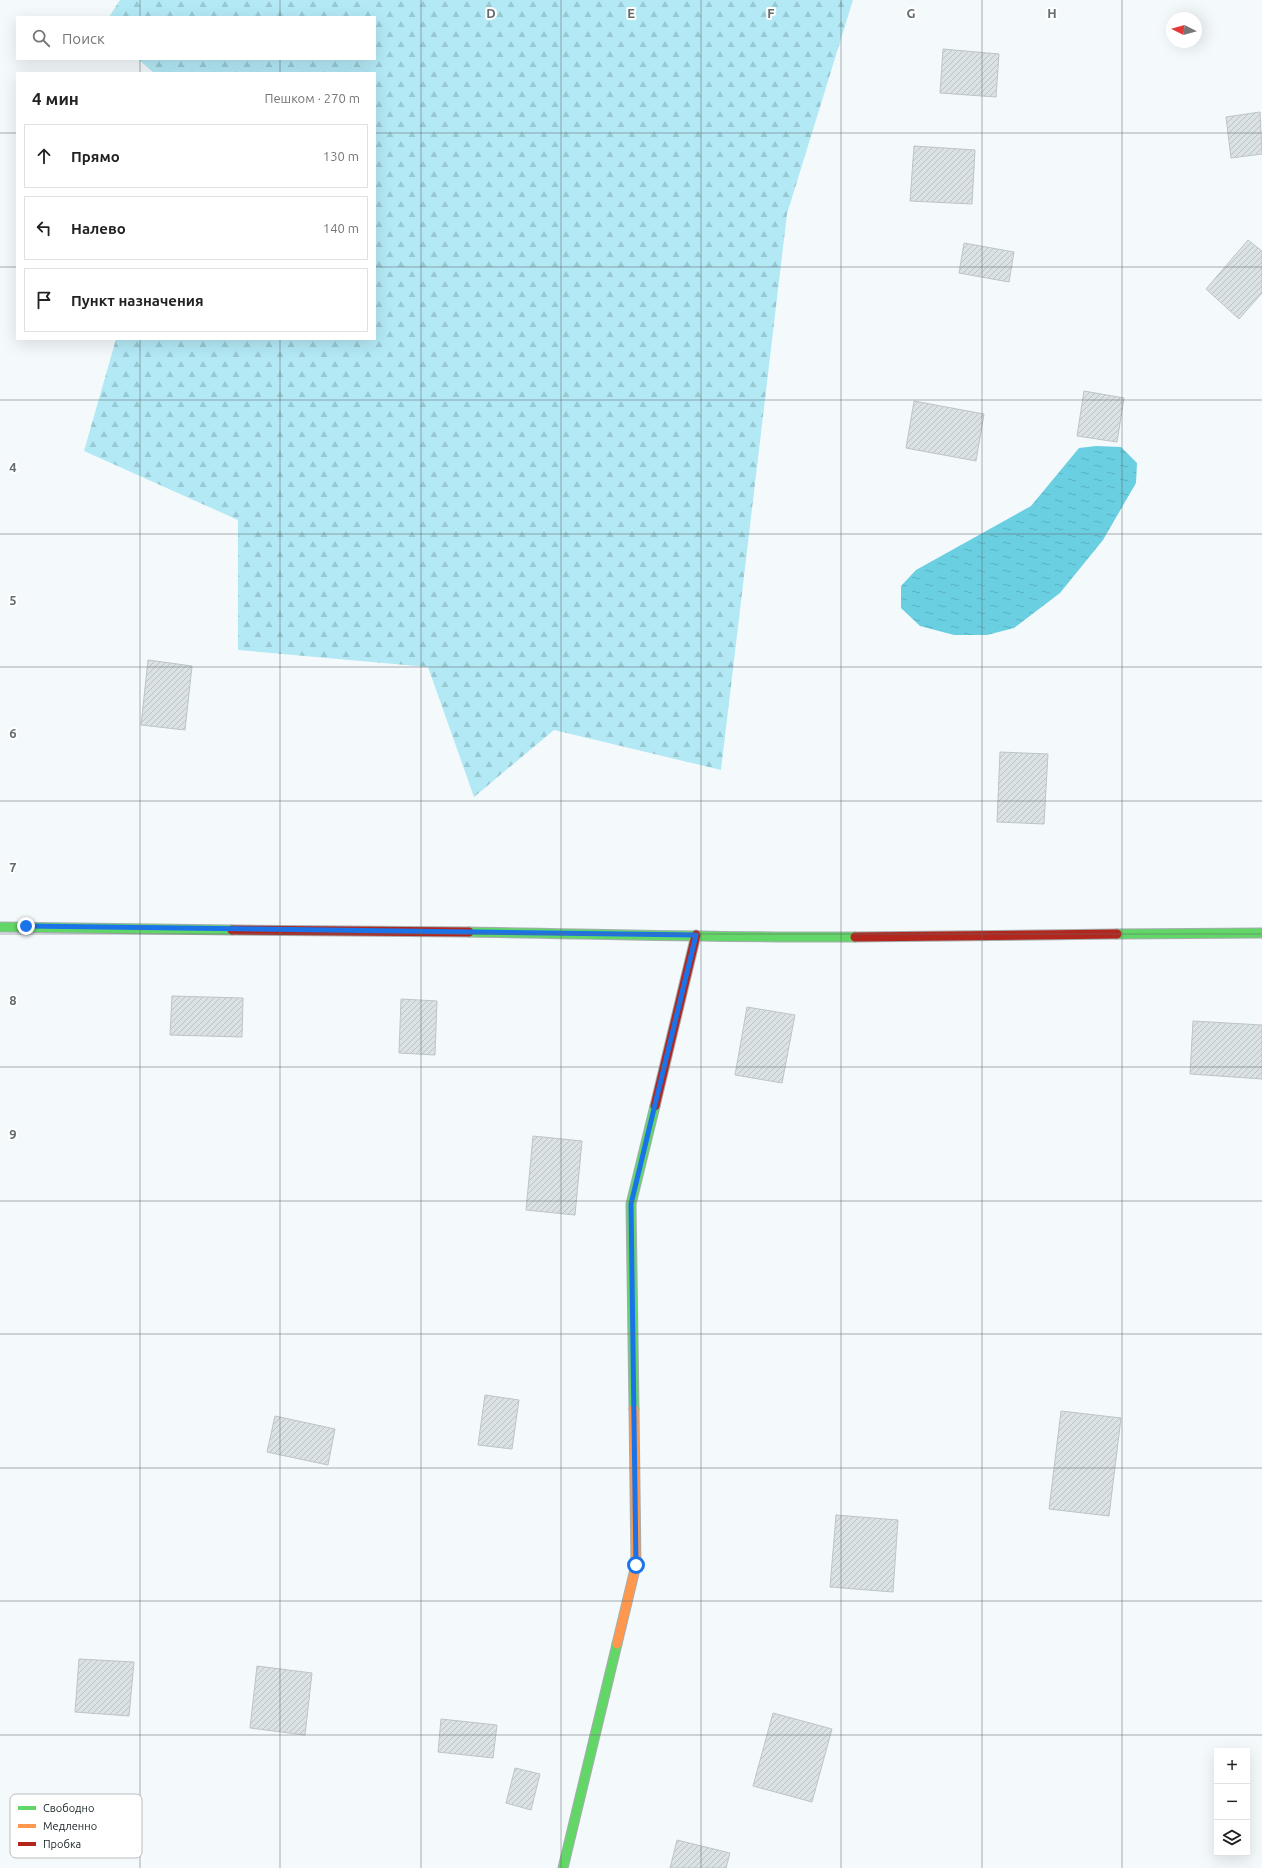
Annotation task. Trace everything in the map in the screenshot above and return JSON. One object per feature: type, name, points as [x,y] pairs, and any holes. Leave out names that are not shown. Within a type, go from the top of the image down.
[{"type":"street","points":[[0,926],[696,935],[757,938],[1262,933]]},
{"type":"street","points":[[563,1868],[636,1565],[631,1204],[696,935]]},
{"type":"green space","points":[[120,0],[853,0],[787,214],[721,770],[554,730],[474,797],[428,667],[238,650],[238,520],[84,451],[116,340],[376,340],[376,72],[153,72],[139,60],[376,60],[376,16],[110,16]]},
{"type":"water","points":[[1096,446],[1121,447],[1137,463],[1136,483],[1103,540],[1060,593],[1014,628],[987,635],[954,635],[920,626],[901,608],[901,586],[916,570],[1031,506],[1079,448]]},
{"type":"building","points":[[943,49],[999,54],[996,97],[940,93]]},
{"type":"building","points":[[1260,112],[1262,154],[1231,158],[1226,117]]},
{"type":"building","points":[[914,146],[975,150],[972,204],[910,201]]},
{"type":"building","points":[[1248,240],[1262,251],[1262,293],[1239,319],[1206,289]]},
{"type":"building","points":[[964,243],[1014,252],[1009,282],[959,273]]},
{"type":"building","points":[[1084,391],[1124,398],[1117,442],[1077,436]]},
{"type":"building","points":[[914,401],[984,414],[976,461],[906,448]]},
{"type":"building","points":[[148,660],[192,666],[185,730],[141,725]]},
{"type":"building","points":[[1000,752],[1048,754],[1044,824],[997,822]]},
{"type":"building","points":[[172,996],[243,998],[242,1037],[170,1035]]},
{"type":"building","points":[[401,999],[437,1001],[435,1055],[399,1053]]},
{"type":"building","points":[[747,1007],[795,1015],[782,1083],[735,1075]]},
{"type":"building","points":[[1193,1021],[1262,1025],[1262,1079],[1190,1074]]},
{"type":"building","points":[[533,1136],[582,1141],[575,1215],[526,1210]]},
{"type":"building","points":[[485,1395],[519,1400],[512,1449],[478,1445]]},
{"type":"building","points":[[1061,1411],[1121,1418],[1109,1516],[1049,1509]]},
{"type":"building","points":[[275,1416],[335,1429],[328,1465],[267,1452]]},
{"type":"building","points":[[836,1515],[898,1520],[893,1592],[830,1587]]},
{"type":"building","points":[[79,1659],[134,1662],[129,1716],[75,1712]]},
{"type":"building","points":[[257,1666],[312,1673],[305,1735],[250,1728]]},
{"type":"building","points":[[773,1713],[832,1729],[812,1802],[753,1786]]},
{"type":"building","points":[[441,1719],[497,1725],[493,1758],[438,1752]]},
{"type":"building","points":[[515,1768],[540,1774],[531,1810],[506,1803]]},
{"type":"building","points":[[677,1840],[730,1853],[726,1868],[670,1868]]},
{"type":"traffic: fast","points":[[0,927],[232,930]]},
{"type":"traffic: fast","points":[[469,932],[855,937]]},
{"type":"traffic: fast","points":[[1117,934],[1262,933]]},
{"type":"traffic: fast","points":[[634,1409],[631,1204],[655,1106]]},
{"type":"traffic: fast","points":[[563,1868],[617,1644]]},
{"type":"traffic: slow","points":[[617,1644],[636,1565],[634,1409]]},
{"type":"traffic: jam","points":[[232,930],[469,932]]},
{"type":"traffic: jam","points":[[855,937],[1117,934]]},
{"type":"traffic: jam","points":[[655,1106],[696,935]]},
{"type":"route","points":[[26,926],[696,935],[631,1204],[636,1565]]}]
